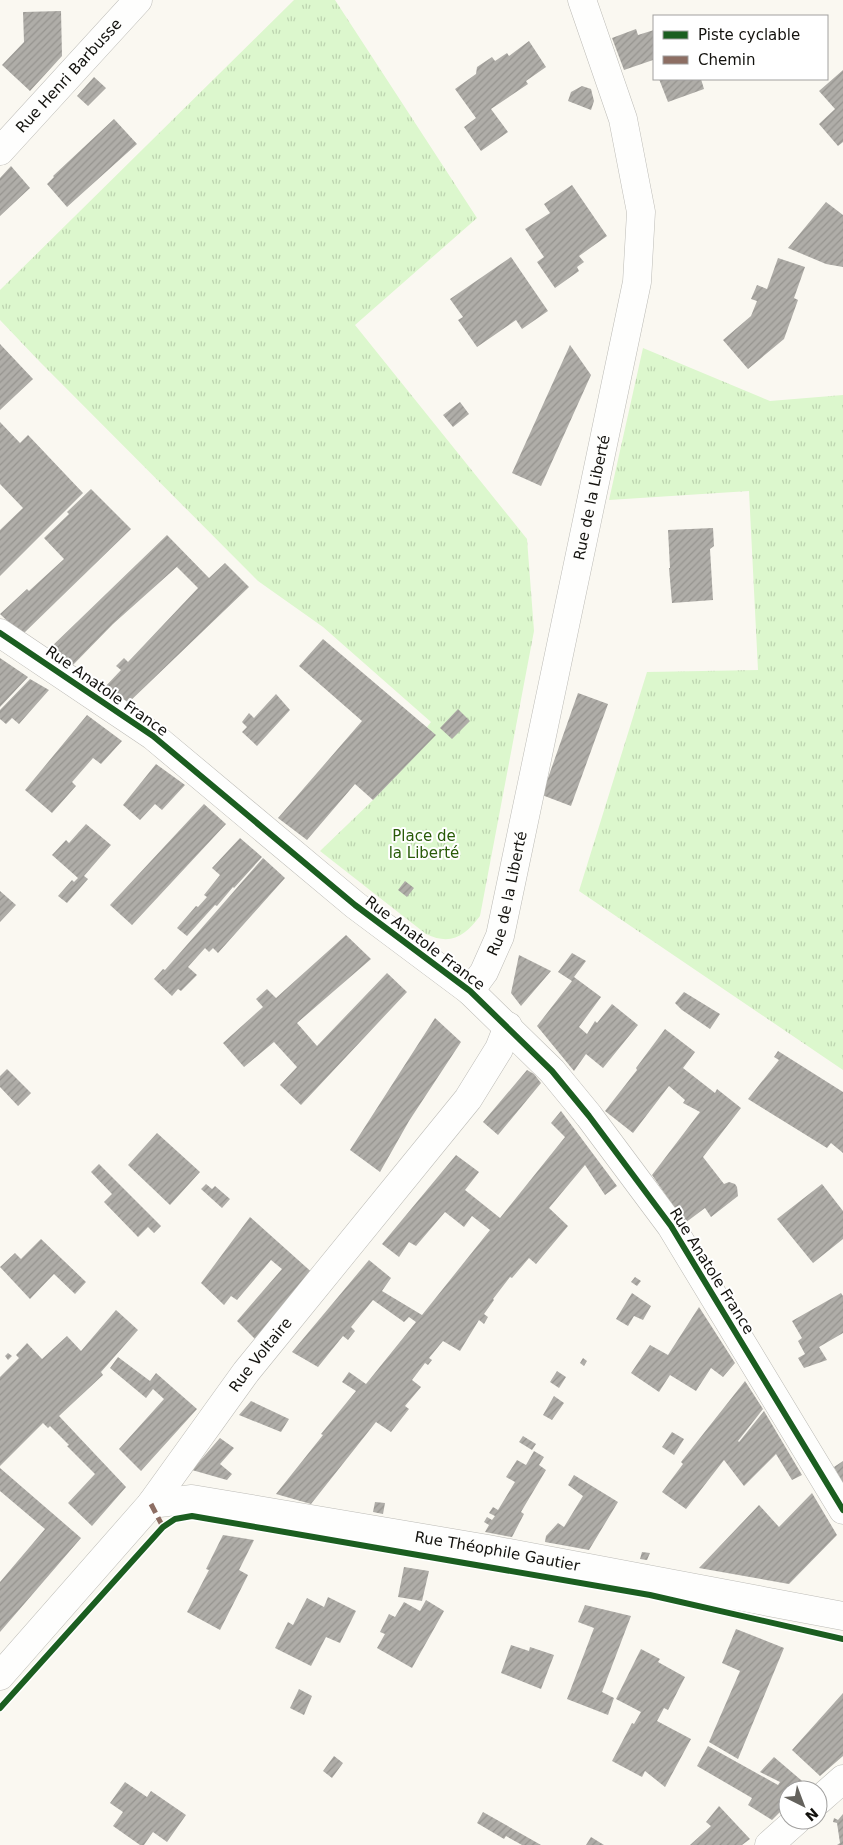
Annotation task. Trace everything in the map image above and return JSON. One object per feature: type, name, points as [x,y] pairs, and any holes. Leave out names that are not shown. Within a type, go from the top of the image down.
[{"type":"street","name":"Rue Henri Barbusse","points":[[0,151],[138,0]]},
{"type":"street","name":"Rue de la Liberté","points":[[470,991],[484,972],[500,936],[637,282],[641,212],[623,119],[582,0]]},
{"type":"street","name":"Rue Anatole France","points":[[0,633],[153,736],[355,905],[470,991],[552,1071],[671,1226],[843,1510]]},
{"type":"street","name":"Rue Voltaire","points":[[0,1676],[151,1504],[246,1372],[468,1099],[499,1049],[508,1026]]},
{"type":"street","name":"Rue Théophile Gautier","points":[[151,1504],[192,1499],[488,1549],[843,1616]]},
{"type":"street","points":[[828,1792],[843,1779]]},
{"type":"street","points":[[769,1845],[786,1830]]},
{"type":"green space","name":"Place de la Liberté","points":[[294,0],[335,0],[477,218],[355,325],[527,539],[534,631],[480,916],[463,934],[450,939],[426,934],[320,851],[373,800],[435,735],[427,727],[431,722],[323,627],[258,581],[0,320],[0,290]]},
{"type":"green space","points":[[643,348],[770,401],[843,395],[843,1070],[579,891],[647,672],[758,670],[749,491],[609,500]]},
{"type":"building","points":[[61,11],[62,56],[30,91],[2,65],[24,42],[23,12]]},
{"type":"building","points":[[636,29],[638,35],[653,30],[653,60],[624,70],[612,38]]},
{"type":"building","points":[[529,41],[546,67],[526,81],[528,84],[491,109],[508,132],[481,151],[464,127],[476,118],[455,89],[476,74],[477,67],[492,57],[495,61],[507,53],[509,56]]},
{"type":"building","points":[[843,70],[843,142],[838,146],[819,124],[835,109],[819,91]]},
{"type":"building","points":[[94,77],[106,88],[88,106],[77,96]]},
{"type":"building","points":[[659,80],[701,80],[704,89],[668,102]]},
{"type":"building","points":[[582,86],[591,89],[594,101],[591,110],[568,101],[571,92]]},
{"type":"building","points":[[114,119],[137,144],[67,207],[47,184],[53,176]]},
{"type":"building","points":[[11,166],[30,188],[0,216],[0,178]]},
{"type":"building","points":[[572,185],[607,236],[579,256],[584,262],[577,267],[579,271],[555,288],[537,262],[544,257],[525,229],[550,213],[544,204]]},
{"type":"building","points":[[826,202],[843,215],[843,267],[826,264],[788,248]]},
{"type":"building","points":[[511,257],[548,311],[522,329],[516,320],[477,347],[458,320],[463,317],[450,299]]},
{"type":"building","points":[[778,258],[805,267],[794,298],[798,300],[784,339],[748,369],[723,340],[751,316],[757,301],[751,299],[757,285],[767,289]]},
{"type":"building","points":[[0,344],[33,379],[0,410]]},
{"type":"building","points":[[570,345],[591,375],[541,486],[512,473]]},
{"type":"building","points":[[460,402],[469,414],[453,427],[443,415]]},
{"type":"building","points":[[0,422],[20,443],[28,435],[83,493],[0,576],[0,530],[23,508],[0,484]]},
{"type":"building","points":[[91,489],[131,529],[22,635],[0,614],[64,559],[44,538]]},
{"type":"building","points":[[713,528],[714,546],[710,549],[713,600],[672,603],[668,530]]},
{"type":"building","points":[[167,535],[209,578],[225,563],[249,587],[127,704],[103,689],[121,670],[116,666],[124,658],[128,662],[198,588],[177,567],[179,565],[113,624],[69,669],[47,651]]},
{"type":"building","points":[[323,639],[436,735],[373,800],[355,784],[307,840],[278,818],[362,721],[299,666]]},
{"type":"building","points":[[0,658],[28,677],[0,707]]},
{"type":"building","points":[[30,679],[49,690],[19,724],[12,718],[6,724],[0,719],[0,710]]},
{"type":"building","points":[[578,693],[608,704],[571,806],[542,795]]},
{"type":"building","points":[[276,694],[290,710],[257,746],[242,732],[247,727],[242,722],[249,713],[254,718]]},
{"type":"building","points":[[458,709],[470,721],[452,739],[440,728]]},
{"type":"building","points":[[87,715],[122,741],[101,764],[93,758],[72,782],[76,786],[52,813],[25,790]]},
{"type":"building","points":[[156,764],[185,785],[162,810],[155,804],[140,820],[123,805]]},
{"type":"building","points":[[204,804],[226,824],[132,925],[110,905]]},
{"type":"building","points":[[86,824],[111,845],[84,876],[88,879],[67,903],[58,896],[72,880],[74,882],[78,878],[52,855],[66,840],[69,843]]},
{"type":"building","points":[[240,838],[262,857],[187,936],[177,928],[196,906],[198,907],[207,897],[204,895],[220,875],[212,868]]},
{"type":"building","points":[[263,858],[285,878],[218,953],[213,948],[209,952],[205,948],[188,967],[197,975],[181,991],[178,989],[172,996],[154,979],[163,969],[165,970]]},
{"type":"building","points":[[405,881],[414,888],[407,897],[398,890]]},
{"type":"building","points":[[0,891],[16,905],[0,922]]},
{"type":"building","points":[[346,935],[371,959],[297,1023],[317,1046],[387,973],[407,992],[301,1105],[280,1085],[297,1067],[274,1042],[244,1067],[223,1043],[263,1007],[256,999],[267,989],[276,998]]},
{"type":"building","points":[[572,953],[586,961],[574,977],[601,997],[579,1027],[587,1034],[595,1021],[597,1023],[612,1004],[638,1025],[603,1068],[586,1054],[574,1071],[537,1026],[572,981],[558,972]]},
{"type":"building","points":[[519,955],[551,971],[521,1006],[511,993]]},
{"type":"building","points":[[684,992],[720,1014],[710,1029],[675,1003]]},
{"type":"building","points":[[435,1018],[461,1042],[409,1121],[380,1172],[350,1150]]},
{"type":"building","points":[[665,1029],[695,1052],[683,1068],[715,1093],[717,1089],[741,1108],[703,1157],[724,1184],[729,1182],[735,1184],[738,1196],[711,1217],[705,1208],[685,1223],[652,1175],[700,1112],[683,1103],[685,1100],[669,1086],[633,1133],[605,1111],[637,1070],[636,1068]]},
{"type":"building","points":[[778,1051],[843,1092],[843,1153],[831,1143],[827,1148],[748,1099],[779,1060],[774,1057]]},
{"type":"building","points":[[7,1069],[31,1093],[18,1106],[0,1087],[0,1076]]},
{"type":"building","points":[[527,1070],[534,1074],[541,1083],[498,1135],[483,1122]]},
{"type":"building","points":[[561,1111],[617,1186],[605,1195],[585,1165],[549,1208],[568,1226],[536,1264],[529,1258],[512,1278],[510,1277],[484,1314],[488,1317],[484,1324],[479,1320],[460,1351],[443,1341],[429,1358],[432,1360],[428,1365],[425,1363],[412,1380],[421,1387],[405,1406],[409,1409],[391,1432],[376,1422],[311,1504],[276,1494],[356,1391],[342,1382],[349,1372],[366,1384],[416,1322],[409,1317],[404,1322],[373,1300],[351,1327],[355,1331],[348,1340],[343,1336],[318,1367],[292,1352],[369,1260],[391,1278],[382,1291],[422,1315],[490,1230],[472,1216],[464,1227],[445,1212],[416,1246],[409,1242],[399,1257],[382,1244],[456,1155],[479,1172],[465,1190],[500,1218],[565,1137],[551,1123]]},
{"type":"building","points":[[157,1133],[200,1172],[170,1205],[128,1165]]},
{"type":"building","points":[[99,1164],[161,1226],[154,1233],[148,1227],[138,1237],[104,1202],[112,1194],[91,1172]]},
{"type":"building","points":[[206,1184],[212,1189],[215,1186],[230,1199],[222,1208],[201,1189]]},
{"type":"building","points":[[822,1184],[843,1211],[843,1239],[813,1263],[777,1219]]},
{"type":"building","points":[[250,1217],[316,1276],[258,1342],[237,1321],[282,1269],[271,1260],[237,1300],[231,1296],[224,1305],[201,1283]]},
{"type":"building","points":[[41,1239],[86,1282],[75,1294],[54,1274],[30,1299],[0,1267],[15,1253],[21,1259]]},
{"type":"building","points":[[635,1277],[641,1281],[637,1286],[631,1282]]},
{"type":"building","points":[[632,1293],[651,1306],[643,1320],[634,1316],[628,1326],[616,1319]]},
{"type":"building","points":[[841,1293],[843,1296],[843,1333],[819,1347],[827,1360],[804,1368],[798,1358],[805,1354],[798,1341],[802,1338],[792,1321]]},
{"type":"building","points":[[699,1307],[735,1363],[723,1377],[711,1368],[696,1391],[670,1375],[659,1392],[631,1373],[650,1345],[668,1355]]},
{"type":"building","points":[[116,1310],[138,1330],[101,1372],[103,1375],[59,1416],[126,1487],[92,1526],[68,1503],[95,1474],[50,1426],[48,1428],[43,1423],[0,1466],[0,1377],[19,1358],[16,1355],[27,1343],[42,1359],[67,1336],[81,1351]]},
{"type":"building","points":[[8,1353],[12,1356],[8,1360],[5,1356]]},
{"type":"building","points":[[118,1357],[150,1381],[156,1373],[197,1409],[141,1471],[119,1449],[164,1399],[153,1389],[146,1398],[110,1368]]},
{"type":"building","points":[[583,1358],[587,1361],[584,1366],[580,1363]]},
{"type":"building","points":[[557,1371],[566,1377],[559,1388],[550,1382]]},
{"type":"building","points":[[745,1381],[763,1409],[738,1441],[764,1411],[802,1475],[792,1480],[776,1454],[744,1486],[724,1460],[686,1509],[662,1492],[683,1464],[681,1462]]},
{"type":"building","points":[[554,1396],[564,1403],[552,1420],[543,1415]]},
{"type":"building","points":[[251,1401],[289,1419],[281,1432],[239,1415]]},
{"type":"building","points":[[672,1432],[684,1439],[674,1455],[662,1447]]},
{"type":"building","points":[[523,1436],[536,1444],[532,1450],[519,1442]]},
{"type":"building","points":[[220,1438],[234,1448],[220,1464],[232,1474],[227,1480],[192,1470]]},
{"type":"building","points":[[534,1451],[544,1457],[539,1465],[546,1470],[521,1512],[524,1514],[512,1537],[485,1532],[489,1525],[484,1522],[487,1517],[492,1520],[495,1516],[489,1513],[493,1507],[498,1510],[515,1482],[506,1477],[517,1460],[526,1465]]},
{"type":"building","points":[[843,1461],[843,1483],[834,1467]]},
{"type":"building","points":[[0,1468],[81,1538],[0,1632],[0,1582],[45,1529],[0,1491]]},
{"type":"building","points":[[574,1475],[618,1502],[589,1550],[545,1542],[546,1536],[558,1523],[564,1527],[583,1496],[568,1485]]},
{"type":"building","points":[[812,1493],[837,1535],[789,1584],[699,1568],[759,1505],[779,1527]]},
{"type":"building","points":[[375,1502],[385,1503],[383,1514],[373,1512]]},
{"type":"building","points":[[223,1535],[254,1540],[239,1570],[248,1575],[220,1630],[187,1612],[209,1570],[206,1569]]},
{"type":"building","points":[[642,1552],[650,1553],[647,1560],[640,1559]]},
{"type":"building","points":[[404,1567],[429,1571],[422,1601],[398,1597]]},
{"type":"building","points":[[328,1597],[356,1611],[340,1643],[326,1637],[311,1666],[275,1648],[288,1622],[293,1625],[307,1598],[324,1607]]},
{"type":"building","points":[[426,1600],[444,1611],[412,1668],[377,1648],[385,1634],[380,1632],[389,1614],[395,1617],[404,1602],[420,1611]]},
{"type":"building","points":[[585,1605],[631,1616],[602,1692],[614,1698],[608,1715],[567,1699],[594,1628],[578,1622]]},
{"type":"building","points":[[736,1629],[784,1648],[738,1759],[709,1742],[740,1671],[722,1663]]},
{"type":"building","points":[[511,1645],[529,1651],[530,1647],[554,1655],[541,1689],[501,1673]]},
{"type":"building","points":[[641,1649],[660,1659],[658,1662],[685,1677],[668,1710],[664,1708],[657,1721],[691,1739],[665,1787],[645,1771],[642,1777],[612,1761],[632,1723],[634,1724],[641,1712],[616,1699]]},
{"type":"building","points":[[299,1689],[312,1696],[304,1715],[290,1708]]},
{"type":"building","points":[[843,1693],[843,1756],[820,1776],[792,1750]]},
{"type":"building","points":[[708,1746],[778,1785],[778,1814],[772,1820],[748,1805],[752,1798],[697,1766]]},
{"type":"building","points":[[334,1756],[343,1763],[332,1778],[323,1771]]},
{"type":"building","points":[[774,1757],[801,1780],[778,1781],[760,1772]]},
{"type":"building","points":[[125,1782],[147,1797],[151,1791],[186,1815],[167,1842],[153,1832],[144,1845],[140,1845],[113,1826],[123,1812],[110,1803]]},
{"type":"building","points":[[719,1806],[750,1839],[742,1845],[690,1845],[711,1826],[706,1822]]},
{"type":"building","points":[[483,1812],[541,1845],[522,1845],[506,1836],[504,1839],[477,1823]]},
{"type":"building","points":[[843,1814],[843,1845],[837,1845],[840,1843],[837,1823],[833,1822],[834,1818],[838,1820]]},
{"type":"building","points":[[591,1837],[604,1845],[586,1845]]},
{"type":"marked path","points":[[151,1504],[163,1527]]},
{"type":"cycle path","points":[[0,633],[153,736],[355,905],[470,991],[552,1071],[589,1116],[671,1226],[843,1510]]},
{"type":"cycle path","points":[[0,1708],[163,1527],[175,1519],[192,1516],[650,1595],[843,1639]]}]
